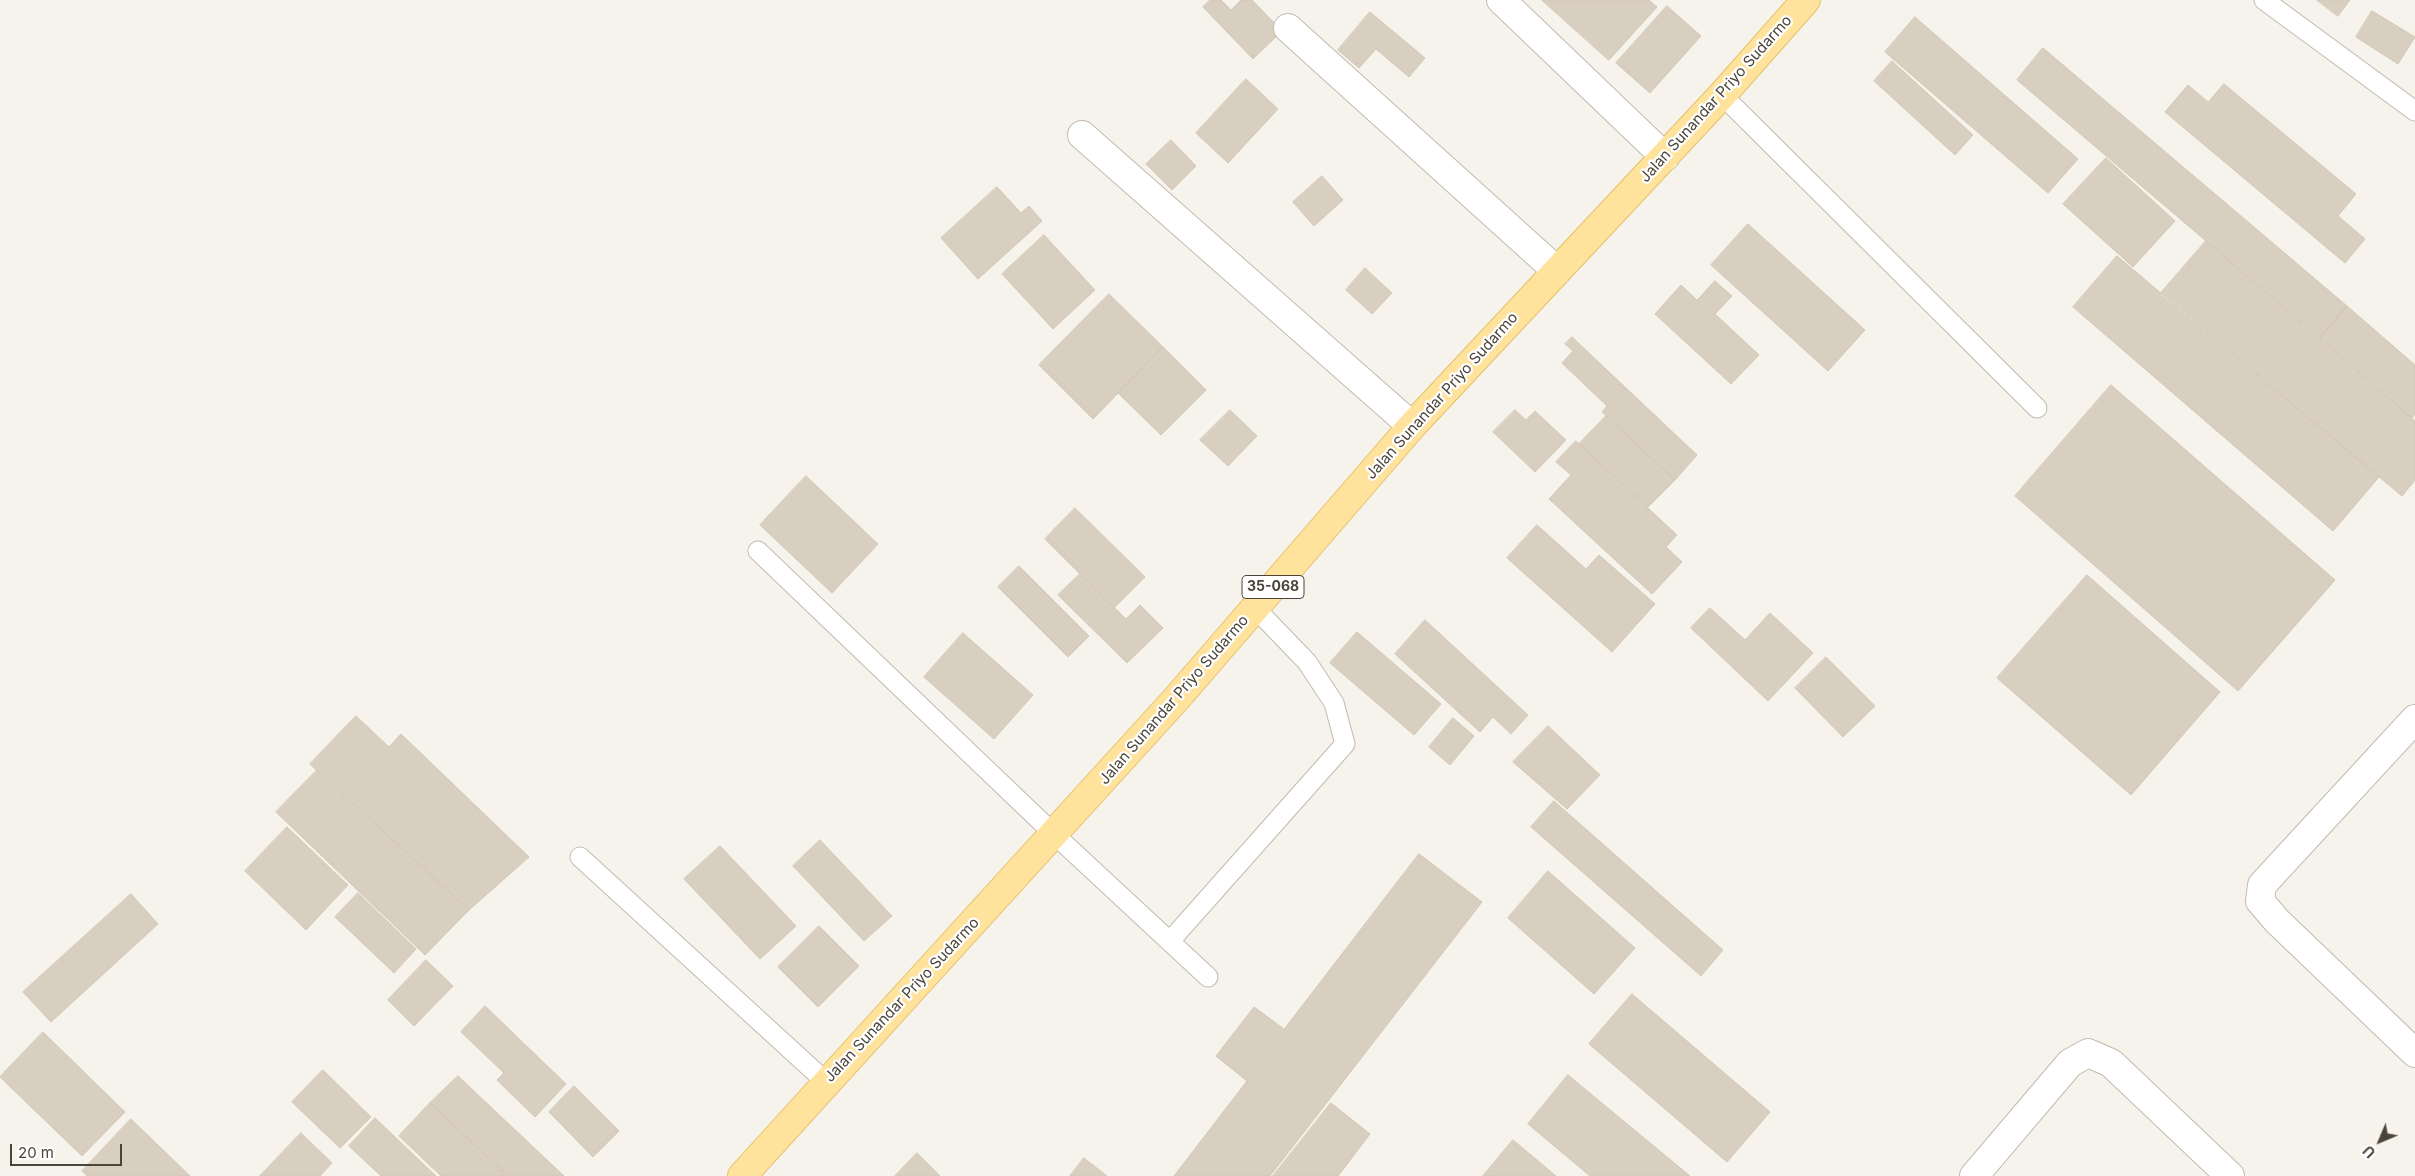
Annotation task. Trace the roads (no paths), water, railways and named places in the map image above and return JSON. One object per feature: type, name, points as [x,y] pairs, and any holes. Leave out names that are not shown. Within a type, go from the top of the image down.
[{"type":"main road","name":"Jalan Sunandar Priyo Sudarmo","points":[[742,1176],[1055,834],[1255,608],[1412,426],[1665,157],[1806,0]]},
{"type":"street","points":[[1501,0],[1665,157]]},
{"type":"street","points":[[1288,28],[1557,271]]},
{"type":"street","points":[[1082,135],[1412,426]]},
{"type":"street","points":[[2413,725],[2262,886],[2260,901],[2277,921],[2415,1053]]},
{"type":"street","points":[[1974,1176],[2070,1063],[2088,1053],[2111,1063],[2230,1176]]},
{"type":"lane","points":[[2264,0],[2415,111]]},
{"type":"lane","points":[[1722,95],[2037,408]]},
{"type":"lane","points":[[758,552],[1208,977]]},
{"type":"lane","points":[[1170,941],[1345,744],[1334,702],[1307,662],[1255,608]]},
{"type":"lane","points":[[580,857],[826,1082]]}]
